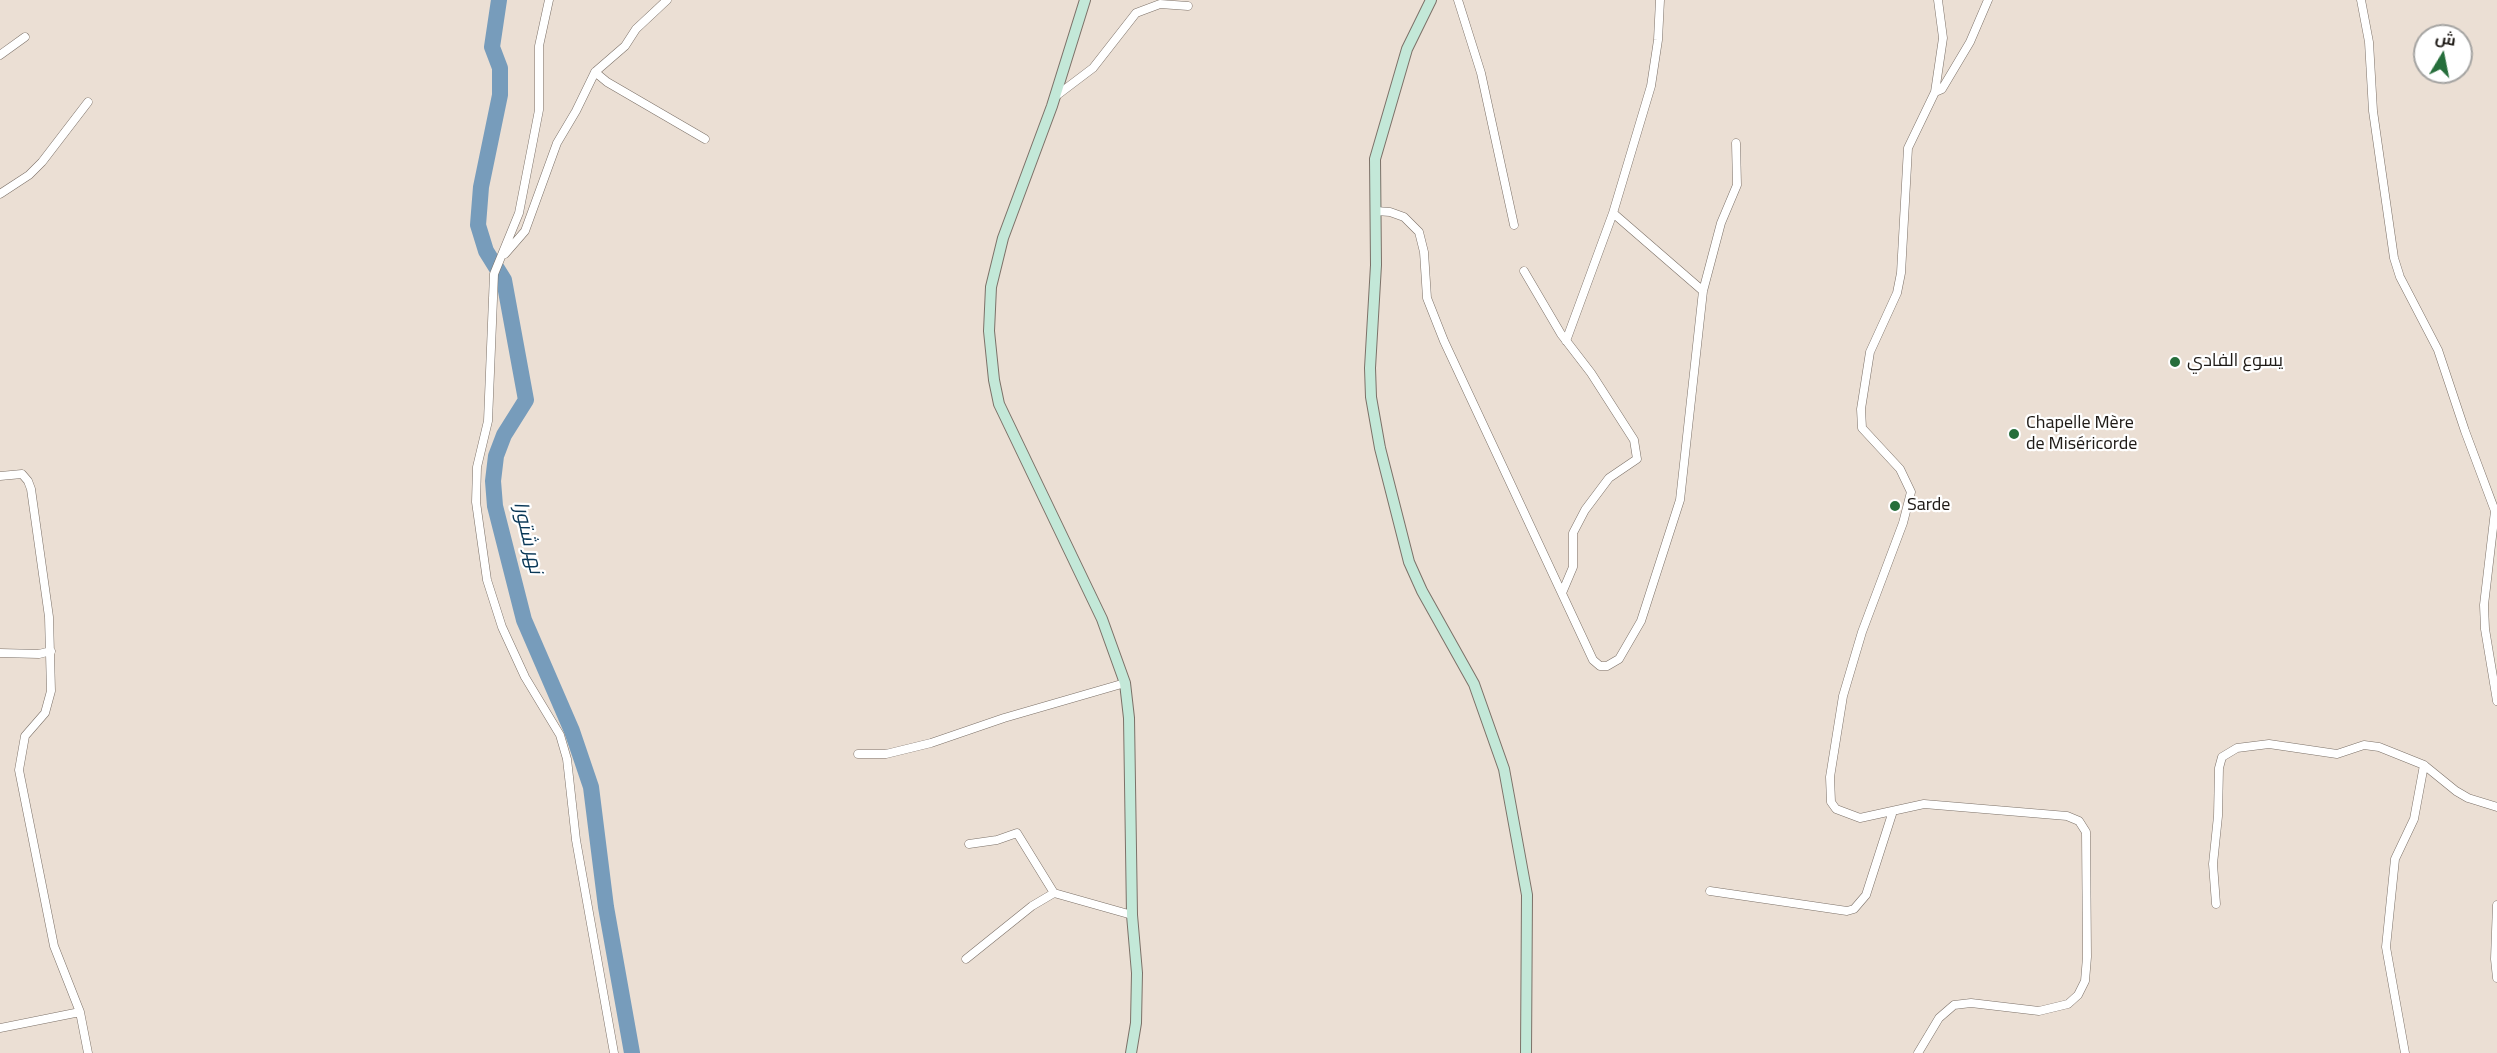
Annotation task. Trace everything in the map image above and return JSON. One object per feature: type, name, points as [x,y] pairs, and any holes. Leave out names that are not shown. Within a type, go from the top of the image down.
[{"type":"street","points":[[549,0],[541,28],[539,46],[539,110],[519,213],[494,273],[488,421],[477,467],[481,551],[487,580],[502,627],[525,677],[544,704],[563,746],[576,840],[614,1053]]},
{"type":"street","points":[[500,260],[525,231],[556,143],[576,111],[595,72],[625,46],[636,29],[667,0]]},
{"type":"street","points":[[1085,0],[1056,96],[1003,238],[995,267],[990,309],[993,372],[999,404],[1042,489],[1102,619],[1125,683],[1129,718],[1132,915],[1137,973],[1136,1023],[1131,1053]]},
{"type":"street","points":[[1431,0],[1407,49],[1377,147],[1376,264],[1370,382],[1380,448],[1409,562],[1422,591],[1474,684],[1504,769],[1527,895],[1526,1053]]},
{"type":"street","points":[[1458,0],[1481,73],[1515,225]]},
{"type":"street","points":[[1566,341],[1634,149],[1651,87],[1658,50],[1660,0]]},
{"type":"street","points":[[1918,1053],[1939,1018],[1954,1005],[1971,1003],[2039,1011],[2068,1004],[2078,995],[2085,981],[2087,967],[2086,832],[2079,821],[2067,816],[1924,804],[1860,818],[1836,809],[1832,802],[1830,777],[1844,696],[1911,492],[1900,469],[1862,428],[1861,410],[1870,352],[1897,292],[1901,273],[1908,148],[1935,92],[1943,38],[1938,0]]},
{"type":"street","points":[[1935,92],[1942,89],[1970,42],[1988,0]]},
{"type":"street","points":[[2361,0],[2368,42],[2373,111],[2394,258],[2400,277],[2438,350],[2495,511],[2484,605],[2485,629],[2497,701]]},
{"type":"street","points":[[1056,96],[1093,68],[1136,13],[1160,4],[1188,6]]},
{"type":"street","points":[[0,55],[25,37]]},
{"type":"street","points":[[595,72],[615,87],[705,140]]},
{"type":"street","points":[[0,194],[29,175],[42,162],[88,102]]},
{"type":"street","points":[[1376,211],[1390,212],[1404,217],[1419,232],[1423,241],[1426,290],[1431,310],[1593,660],[1600,666],[1613,664],[1624,651],[1641,621],[1680,500],[1702,291],[1721,223],[1737,185],[1736,143]]},
{"type":"street","points":[[1613,213],[1702,291]]},
{"type":"street","points":[[1524,270],[1566,341],[1634,440],[1637,459],[1609,478],[1585,510],[1573,533],[1574,567],[1562,593]]},
{"type":"street","points":[[0,476],[22,474],[31,489],[49,617],[51,651],[48,706],[25,735],[19,771],[54,946],[80,1012],[88,1053]]},
{"type":"street","points":[[0,653],[39,654],[51,651]]},
{"type":"street","points":[[858,754],[886,754],[931,743],[1004,718],[1125,683]]},
{"type":"street","points":[[2216,904],[2213,864],[2218,816],[2218,768],[2227,752],[2269,744],[2337,754],[2364,745],[2400,754],[2424,765],[2456,791],[2497,807]]},
{"type":"street","points":[[2405,1053],[2386,947],[2395,859],[2414,819],[2424,765]]},
{"type":"street","points":[[1710,891],[1848,911],[1854,909],[1866,895],[1893,811]]},
{"type":"street","points":[[969,844],[997,840],[1017,833],[1054,893],[1132,915]]},
{"type":"street","points":[[966,959],[1032,906],[1054,893]]},
{"type":"street","points":[[2497,905],[2495,959],[2497,978]]},
{"type":"street","points":[[0,1028],[80,1012]]},
{"type":"waterway","name":"نهر شتورا","points":[[499,0],[492,47],[500,68],[500,95],[481,187],[478,225],[486,251],[504,280],[526,400],[504,435],[496,456],[493,481],[495,506],[524,620],[572,731],[591,787],[606,907],[632,1053]]},
{"type":"place","name":"يسوع الفادي","points":[[2175,362]]},
{"type":"place","name":"Chapelle Mère de Miséricorde","points":[[2014,434]]},
{"type":"place","name":"Sarde","points":[[1895,506]]}]
